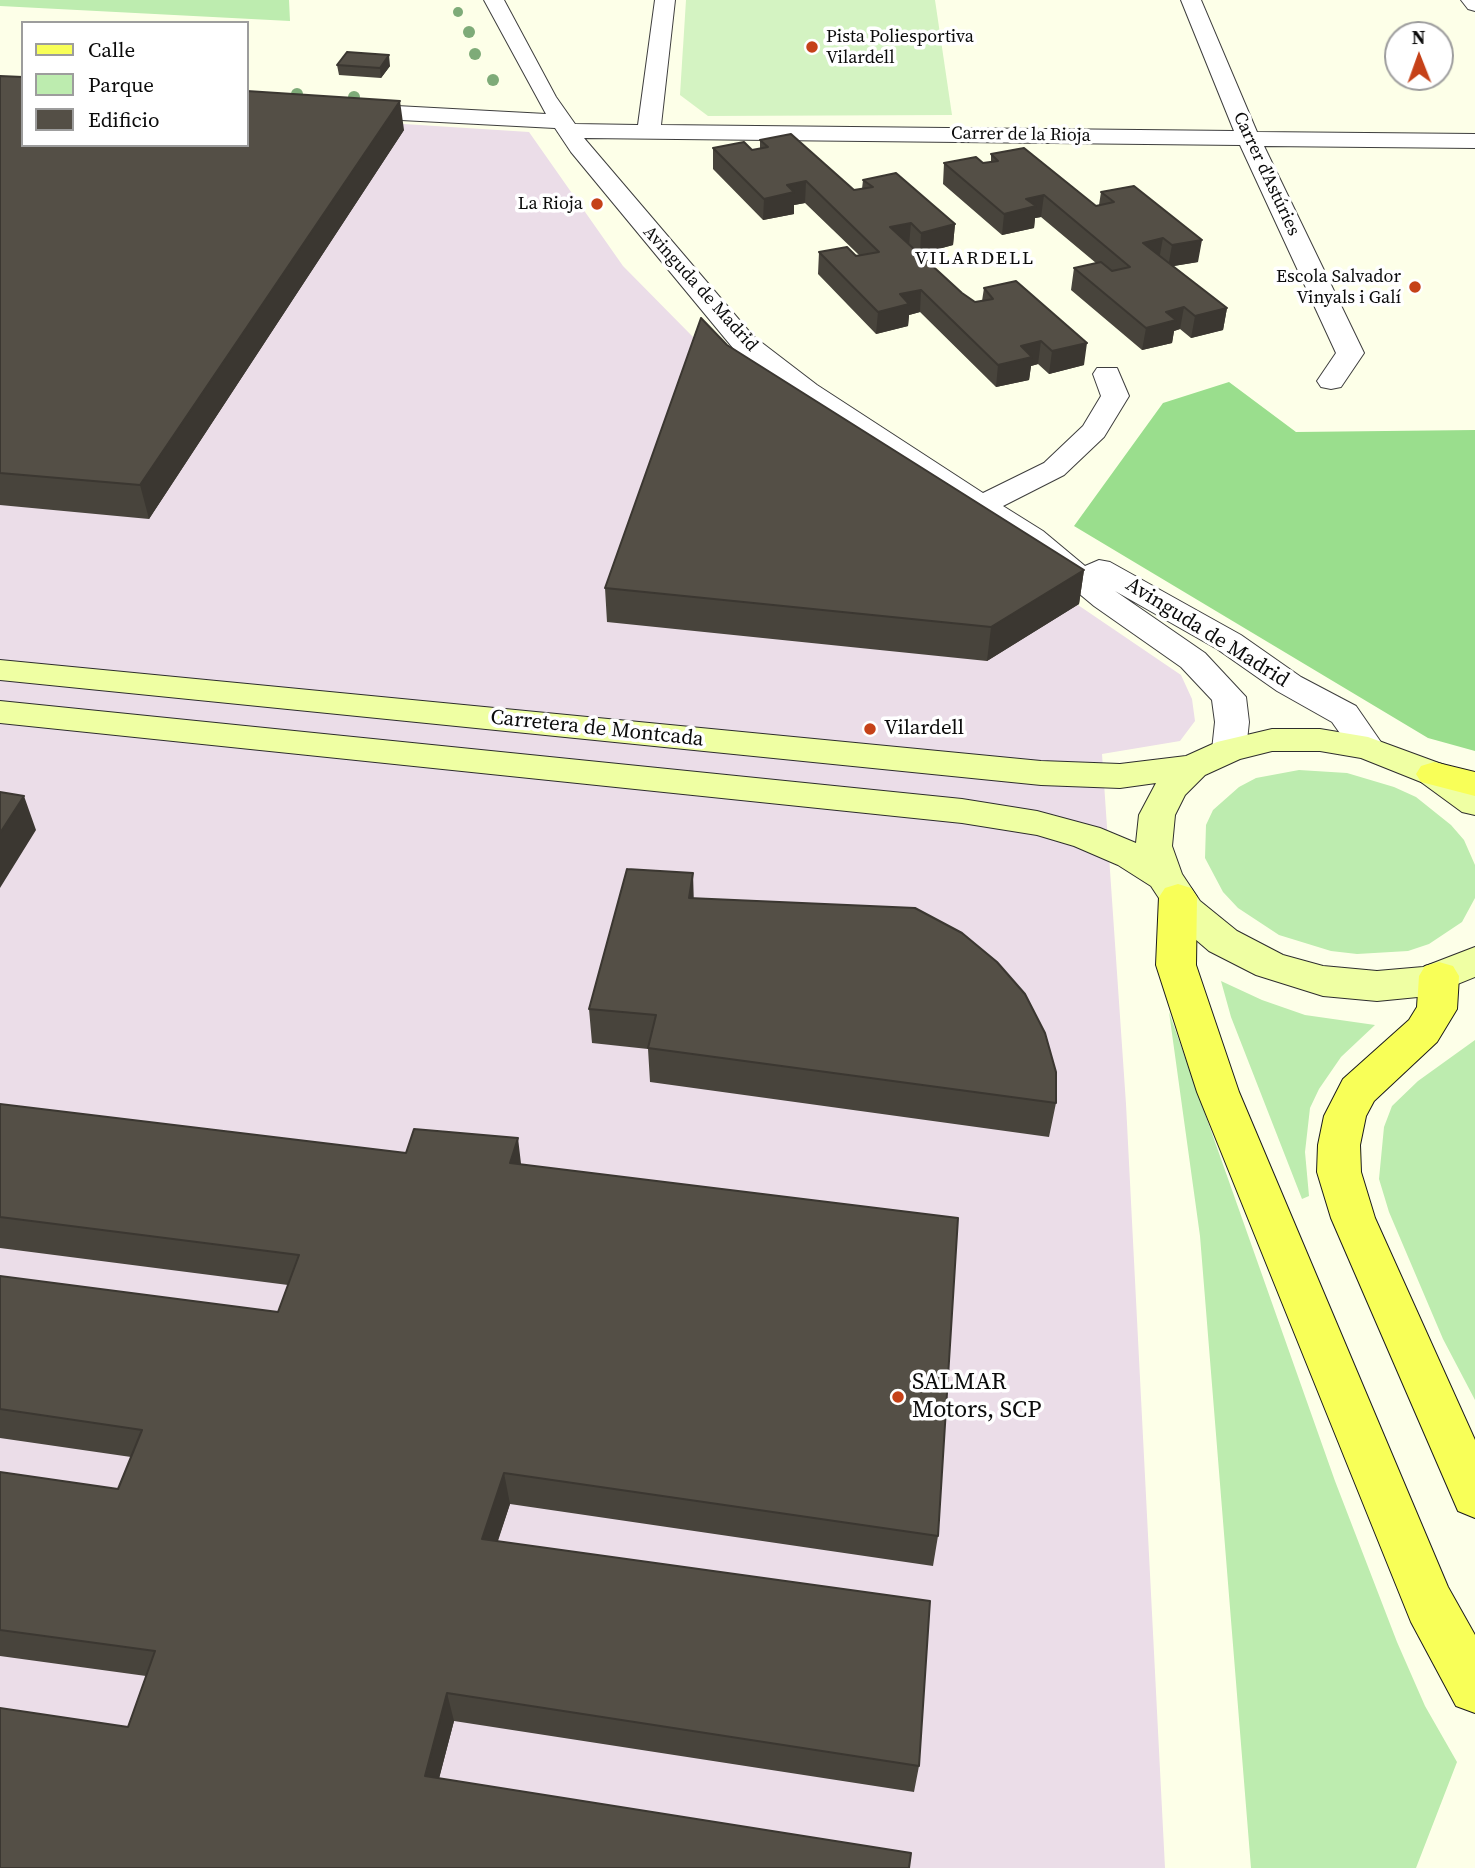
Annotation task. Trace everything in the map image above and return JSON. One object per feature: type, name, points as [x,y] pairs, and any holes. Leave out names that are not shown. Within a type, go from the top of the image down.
[{"type":"main road","points":[[1434,774],[1475,784]]},
{"type":"main road","points":[[1171,887],[1176,965],[1218,1092],[1429,1604],[1475,1687]]},
{"type":"main road","points":[[1457,968],[1423,1031],[1359,1090],[1345,1116],[1339,1145],[1339,1172],[1353,1218],[1475,1495]]},
{"type":"street","name":"Avinguda de Madrid","points":[[494,0],[564,126],[614,192],[743,342],[807,391],[1032,538],[1105,599],[1193,660],[1229,697],[1232,722],[1229,750]]},
{"type":"street","points":[[649,131],[665,0]]},
{"type":"street","name":"Carrer d'Astúries","points":[[1191,0],[1248,137],[1350,353],[1331,381]]},
{"type":"street","points":[[1471,0],[1475,5]]},
{"type":"street","name":"Carrer de la Rioja","points":[[248,105],[649,131],[1475,141]]},
{"type":"street","points":[[982,505],[1054,470],[1094,431],[1115,396],[1107,374]]},
{"type":"street","name":"Avinguda de Madrid","points":[[1032,538],[1117,578],[1229,642],[1289,684],[1344,714],[1368,748]]},
{"type":"street","name":"Carretera de Montcada","points":[[0,670],[1041,772],[1119,776],[1193,767]]},
{"type":"street","name":"Carretera de Montcada","points":[[0,712],[962,811],[1037,822],[1087,837],[1131,856],[1171,887]]},
{"type":"street","points":[[1457,968],[1428,981],[1377,986],[1323,981],[1270,965],[1223,941],[1187,911],[1171,887],[1154,845],[1157,816],[1170,789],[1193,767],[1229,750],[1272,740],[1308,740],[1368,748],[1434,774],[1475,803]]},
{"type":"shaded area","points":[[0,99],[21,141],[21,147],[248,147],[248,114],[529,132],[623,266],[696,340],[944,514],[1181,675],[1192,699],[1195,721],[1180,741],[1102,754],[1126,1104],[1165,1868],[0,1868]]},
{"type":"green space","points":[[0,0],[289,0],[290,21],[0,6]]},
{"type":"green space","name":"Pista Poliesportiva Vilardell","points":[[686,0],[935,0],[952,115],[708,116],[680,95]]},
{"type":"green space","points":[[1229,382],[1296,432],[1475,430],[1475,751],[1428,738],[1074,526],[1163,403]]},
{"type":"green space","points":[[1299,770],[1347,773],[1394,787],[1416,797],[1451,825],[1464,840],[1475,865],[1475,898],[1462,922],[1429,944],[1408,951],[1357,954],[1331,951],[1279,935],[1238,908],[1223,892],[1205,858],[1206,825],[1213,810],[1239,787],[1256,778]]},
{"type":"green space","points":[[1221,981],[1262,1000],[1305,1015],[1375,1025],[1341,1057],[1319,1089],[1310,1108],[1305,1152],[1309,1196],[1302,1199],[1231,1017]]},
{"type":"green space","points":[[1169,1012],[1335,1481],[1397,1642],[1425,1706],[1457,1762],[1416,1868],[1251,1868],[1200,1236]]},
{"type":"green space","points":[[1475,1040],[1475,1400],[1443,1339],[1389,1212],[1379,1179],[1384,1127],[1392,1106],[1418,1081]]},
{"type":"building","points":[[347,52],[389,55],[380,68],[337,65]]},
{"type":"building","points":[[0,76],[21,77],[21,147],[248,147],[248,91],[400,101],[140,485],[0,473]]},
{"type":"building","points":[[791,134],[854,190],[873,187],[863,180],[896,173],[955,224],[921,233],[911,223],[890,227],[962,293],[975,302],[993,299],[984,288],[1016,281],[1087,343],[1052,351],[1041,341],[1021,346],[1032,357],[998,365],[921,290],[900,294],[909,304],[878,312],[819,252],[847,247],[856,256],[879,252],[806,181],[787,185],[794,192],[764,199],[713,148],[744,142],[752,150],[768,147],[760,140]]},
{"type":"building","points":[[1024,148],[1096,206],[1114,202],[1101,192],[1134,186],[1202,240],[1172,245],[1163,238],[1143,243],[1227,308],[1195,316],[1184,307],[1166,312],[1176,320],[1146,328],[1074,268],[1101,262],[1112,271],[1130,267],[1044,195],[1026,199],[1036,206],[1004,214],[944,163],[976,157],[983,163],[998,161],[991,154]]},
{"type":"building","points":[[701,318],[727,345],[1084,570],[991,627],[605,588]]},
{"type":"building","points":[[0,792],[24,796],[0,833]]},
{"type":"building","points":[[627,869],[693,873],[689,898],[915,908],[962,933],[997,962],[1025,994],[1045,1033],[1056,1072],[1056,1103],[648,1048],[656,1015],[589,1009]]},
{"type":"building","points":[[0,1104],[406,1153],[414,1129],[518,1138],[510,1163],[958,1218],[938,1536],[504,1473],[482,1539],[930,1601],[919,1766],[447,1693],[425,1776],[911,1853],[909,1868],[0,1868],[0,1708],[128,1727],[155,1651],[0,1630],[0,1472],[118,1489],[142,1430],[0,1409],[0,1276],[278,1312],[299,1255],[0,1217]]},
{"type":"place","name":"Pista Poliesportiva Vilardell","points":[[812,47]]},
{"type":"place","name":"La Rioja","points":[[597,204]]},
{"type":"place","name":"Escola Salvador Vinyals i Galí","points":[[1415,287]]},
{"type":"place","name":"Vilardell","points":[[870,729]]},
{"type":"place","name":"SALMAR Motors, SCP","points":[[898,1397]]},
{"type":"district","name":"VILARDELL","points":[[975,259]]}]
